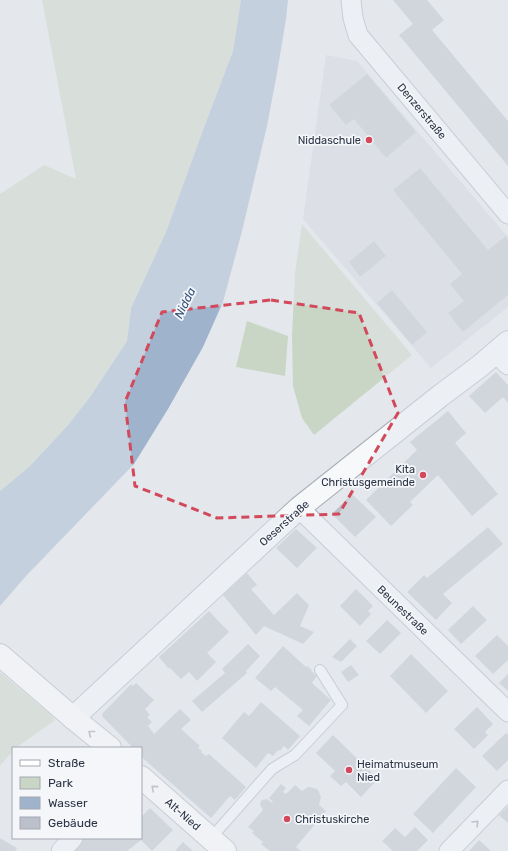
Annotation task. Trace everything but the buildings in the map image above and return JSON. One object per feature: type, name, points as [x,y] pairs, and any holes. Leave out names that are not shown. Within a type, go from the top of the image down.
[{"type":"main road","points":[[0,655],[109,747]]},
{"type":"main road","name":"Alt-Nied","points":[[142,778],[218,845]]},
{"type":"street","name":"Denzerstraße","points":[[351,0],[353,18],[358,35],[508,214]]},
{"type":"street","name":"Oeserstraße","points":[[66,712],[82,710],[299,508],[440,396],[480,366],[504,353]]},
{"type":"street","name":"Beunestraße","points":[[299,508],[508,712]]},
{"type":"street","points":[[449,851],[508,790]]},
{"type":"street","points":[[61,851],[72,839]]},
{"type":"lane","points":[[218,845],[272,769],[295,755],[342,705],[320,670]]},
{"type":"highlighted area","points":[[271,300],[359,313],[398,413],[339,514],[217,518],[135,486],[125,402],[162,312]]},
{"type":"shaded area","name":"Niddaschule","points":[[326,55],[357,61],[508,237],[508,307],[431,368],[303,219]]},
{"type":"green space","points":[[42,0],[241,0],[233,51],[166,232],[131,308],[127,341],[90,397],[68,425],[30,466],[0,491],[0,194],[44,165],[76,179]]},
{"type":"green space","points":[[302,224],[412,355],[314,435],[302,418],[293,386],[292,336],[295,273]]},
{"type":"green space","points":[[247,321],[288,336],[285,376],[236,367]]},
{"type":"green space","points":[[0,672],[55,720],[17,747],[12,747],[12,752],[0,766]]},
{"type":"water","name":"Nidda","points":[[241,0],[288,0],[267,126],[242,231],[223,302],[203,347],[168,409],[134,464],[26,576],[0,606],[0,491],[30,466],[68,425],[90,397],[127,341],[131,308],[166,232],[233,51]]},
{"type":"place","name":"Niddaschule","points":[[369,140]]},
{"type":"place","name":"Kita Christusgemeinde","points":[[423,475]]},
{"type":"place","name":"Heimatmuseum Nied","points":[[349,770]]},
{"type":"place","name":"Christuskirche","points":[[287,819]]}]
